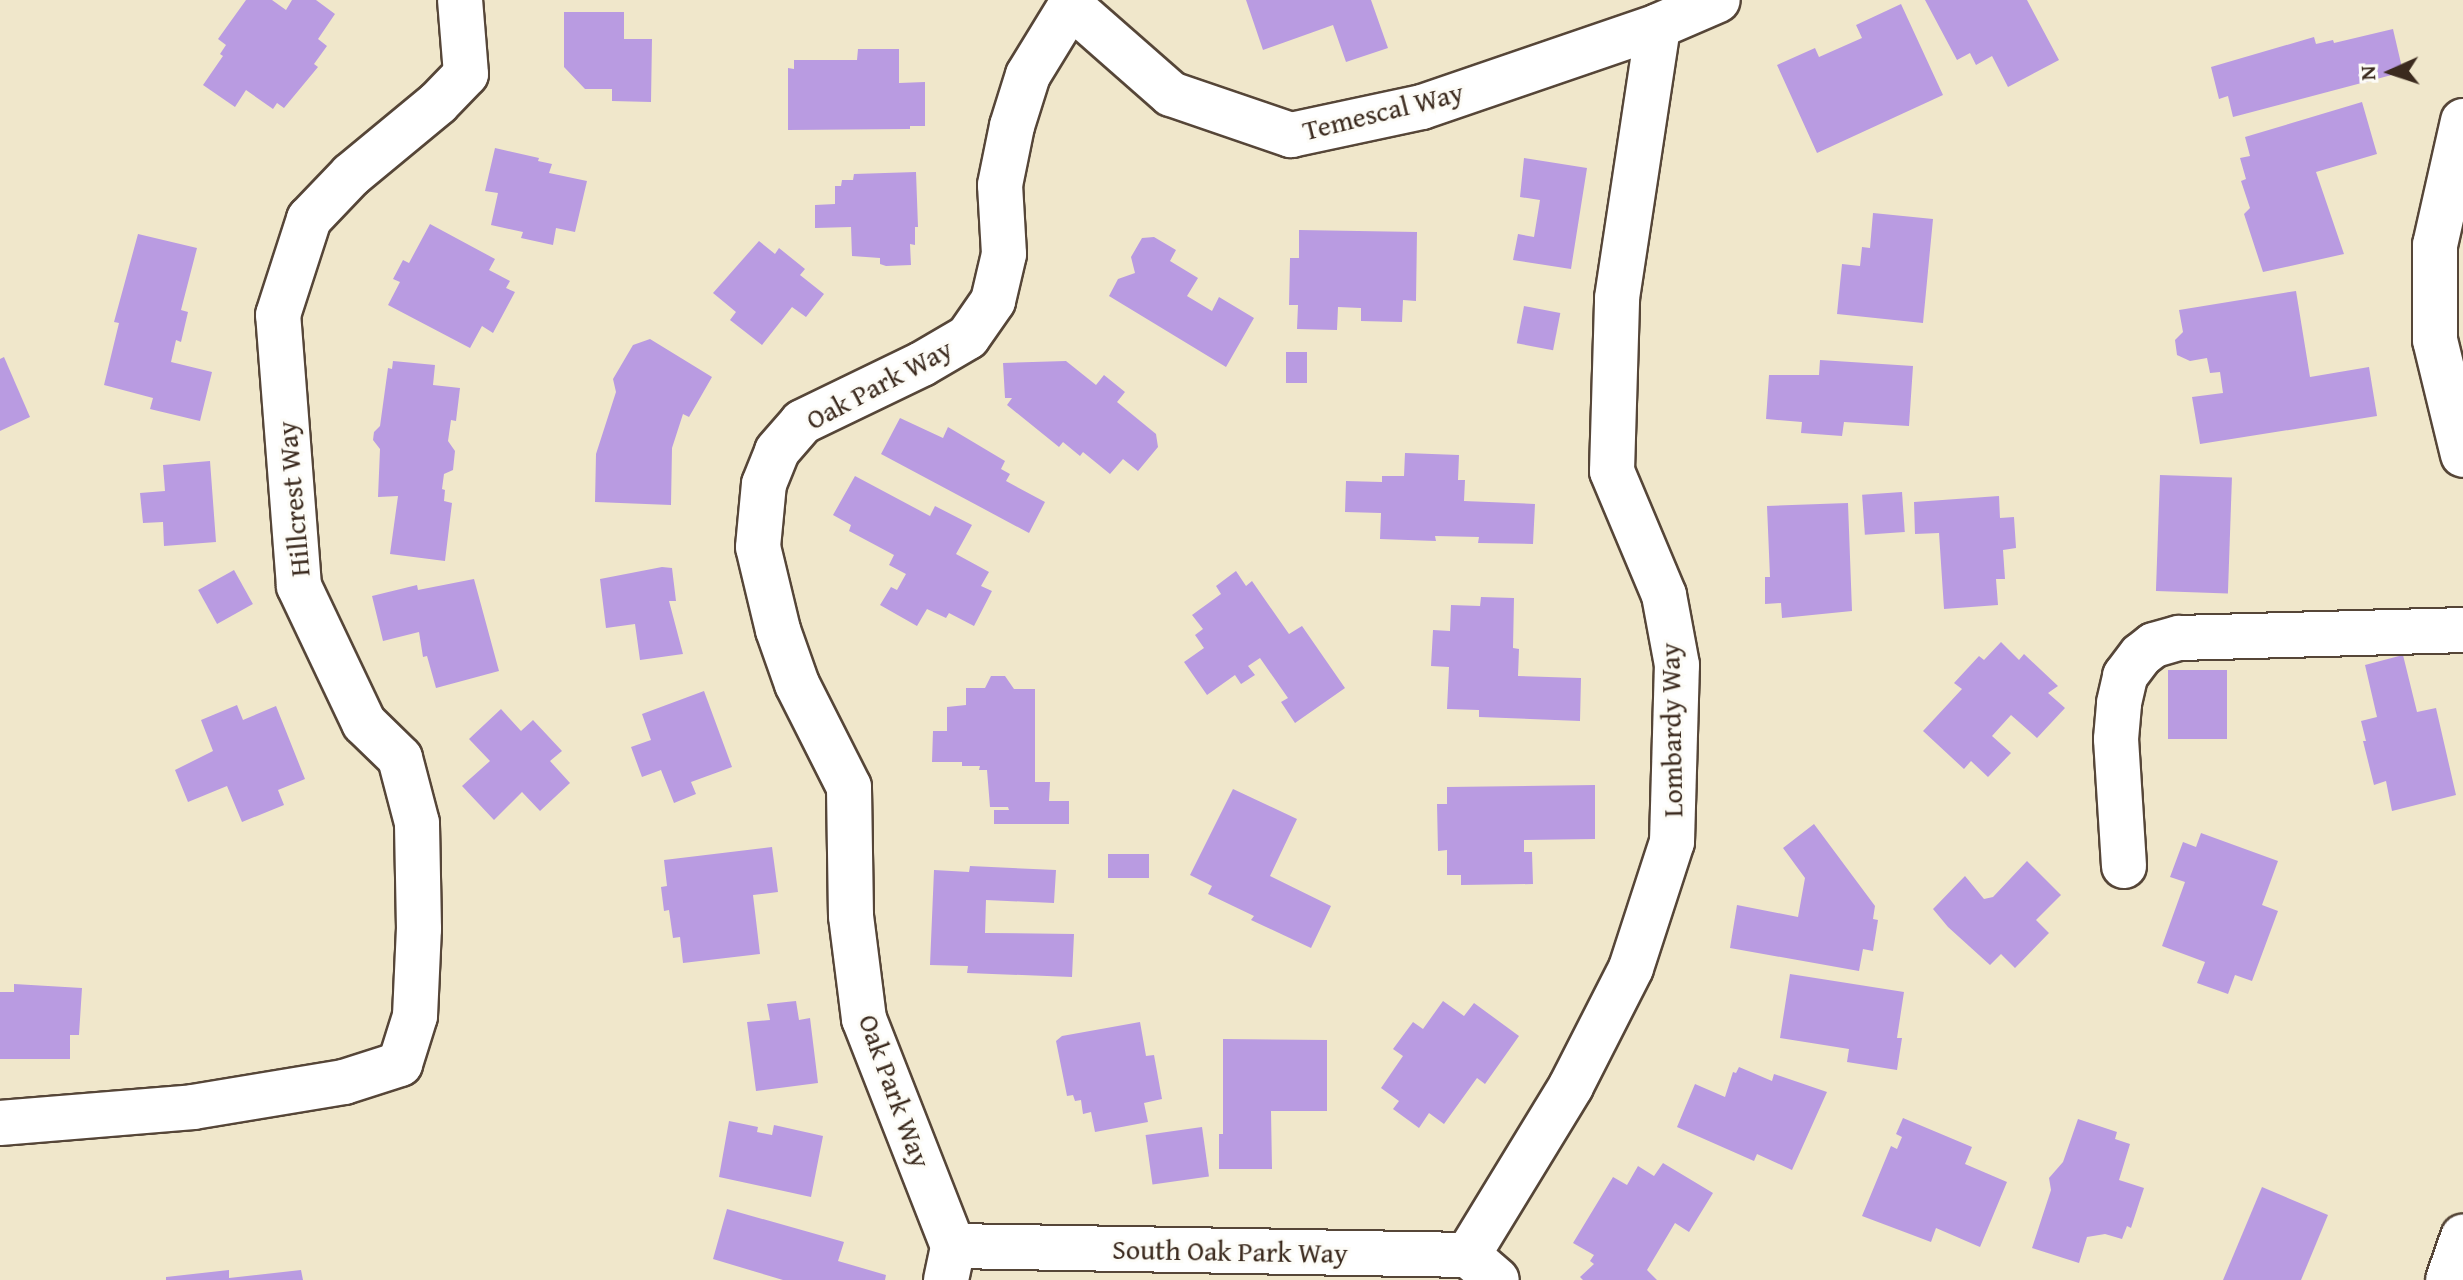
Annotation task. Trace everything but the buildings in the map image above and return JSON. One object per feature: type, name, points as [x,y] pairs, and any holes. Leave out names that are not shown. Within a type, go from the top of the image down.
[{"type":"street","name":"Hillcrest Way","points":[[0,1123],[193,1107],[344,1082],[400,1064],[415,1016],[419,929],[417,823],[400,758],[364,723],[299,586],[278,315],[309,219],[351,175],[438,103],[466,74],[460,0]]},
{"type":"street","name":"Temescal Way","points":[[1073,4],[1171,94],[1291,135],[1422,107],[1658,26],[1718,0]]},
{"type":"street","name":"Oak Park Way","points":[[949,1263],[864,1019],[851,916],[849,787],[797,684],[778,630],[758,547],[764,484],[777,451],[802,422],[922,364],[968,337],[993,301],[1004,254],[1000,185],[1012,126],[1028,75],[1073,4]]},
{"type":"street","name":"Lombardy Way","points":[[1482,1267],[1631,968],[1672,842],[1677,665],[1664,595],[1612,471],[1617,298],[1658,26]]},
{"type":"street","points":[[2463,121],[2435,245],[2435,340],[2463,455]]},
{"type":"street","points":[[2124,866],[2116,739],[2119,703],[2125,676],[2148,650],[2179,638],[2463,630]]},
{"type":"street","points":[[2448,1280],[2463,1237]]},
{"type":"street","name":"South Oak Park Way","points":[[949,1263],[1482,1267]]}]
